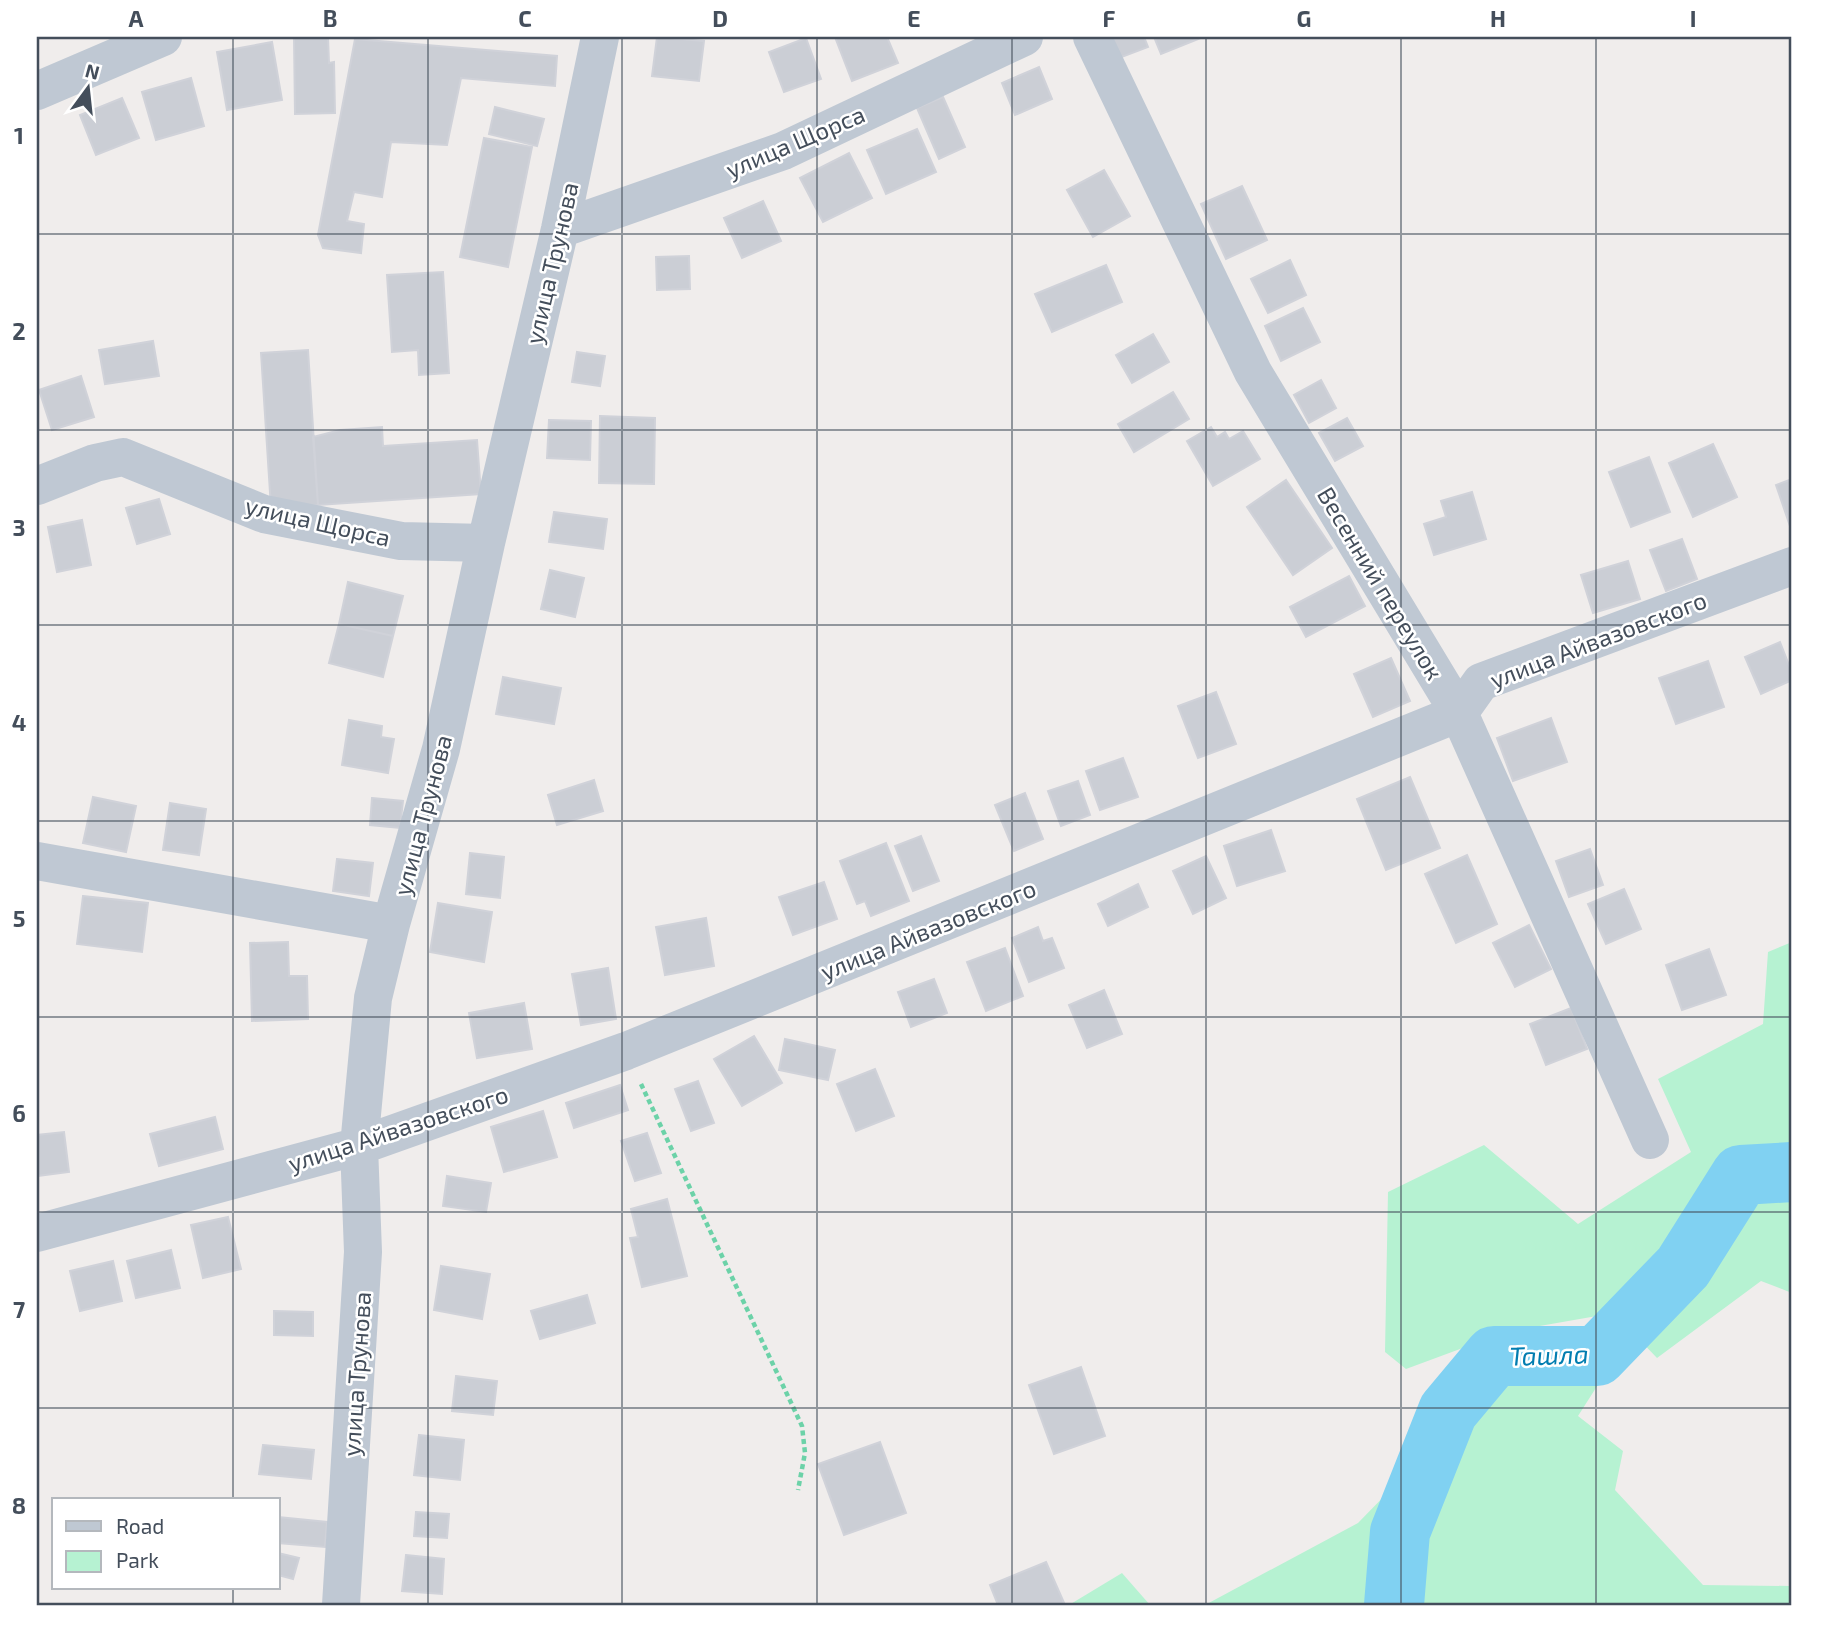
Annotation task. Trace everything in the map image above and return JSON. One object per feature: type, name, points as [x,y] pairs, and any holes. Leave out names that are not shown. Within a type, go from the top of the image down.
[{"type":"street","points":[[37,91],[163,37]]},
{"type":"street","name":"улица Трунова","points":[[341,1605],[363,1252],[359,1146],[373,998],[391,924],[441,749],[486,542],[560,229],[600,37]]},
{"type":"street","name":"улица Щорса","points":[[560,229],[783,151],[1024,37]]},
{"type":"street","name":"Весенний переулок","points":[[1092,37],[1253,372],[1459,713],[1650,1140]]},
{"type":"street","name":"улица Щорса","points":[[37,485],[95,463],[123,457],[264,514],[401,541],[486,542]]},
{"type":"street","name":"улица Айвазовского","points":[[37,1233],[359,1146],[626,1051],[1459,713],[1481,682],[1792,566]]},
{"type":"street","points":[[37,861],[391,924]]},
{"type":"path","points":[[626,1051],[802,1426],[805,1453],[799,1490]]},
{"type":"green space","points":[[1792,942],[1792,1293],[1761,1281],[1657,1358],[1614,1313],[1506,1332],[1406,1369],[1385,1352],[1388,1192],[1484,1145],[1578,1224],[1691,1152],[1658,1079],[1763,1024],[1768,952]]},
{"type":"green space","points":[[1553,1365],[1601,1380],[1578,1416],[1623,1451],[1615,1490],[1703,1585],[1792,1584],[1792,1605],[1205,1605],[1358,1523],[1509,1368]]},
{"type":"green space","points":[[1122,1573],[1150,1605],[1069,1605]]},
{"type":"building","points":[[294,37],[328,37],[329,63],[334,62],[335,113],[295,114]]},
{"type":"building","points":[[657,37],[704,41],[699,81],[652,76]]},
{"type":"building","points":[[835,37],[887,37],[898,63],[852,81]]},
{"type":"building","points":[[1111,37],[1144,37],[1148,47],[1119,58]]},
{"type":"building","points":[[1154,37],[1203,37],[1161,54]]},
{"type":"building","points":[[806,38],[821,79],[784,92],[769,52]]},
{"type":"building","points":[[355,39],[557,56],[555,86],[461,78],[447,145],[391,142],[382,197],[354,192],[347,221],[364,224],[361,253],[323,248],[318,235]]},
{"type":"building","points":[[272,42],[282,100],[227,110],[217,52]]},
{"type":"building","points":[[1039,67],[1052,99],[1015,115],[1002,83]]},
{"type":"building","points":[[191,78],[204,126],[156,140],[142,92]]},
{"type":"building","points":[[943,97],[965,147],[939,159],[917,108]]},
{"type":"building","points":[[122,98],[139,138],[96,155],[80,115]]},
{"type":"building","points":[[495,107],[544,119],[537,146],[489,134]]},
{"type":"building","points":[[917,129],[936,172],[886,194],[867,150]]},
{"type":"building","points":[[484,138],[532,147],[508,267],[460,257]]},
{"type":"building","points":[[849,153],[872,198],[823,222],[800,178]]},
{"type":"building","points":[[1104,170],[1130,216],[1093,237],[1067,190]]},
{"type":"building","points":[[1242,186],[1267,240],[1226,259],[1201,204]]},
{"type":"building","points":[[763,201],[781,241],[742,258],[724,218]]},
{"type":"building","points":[[689,256],[690,289],[657,290],[656,257]]},
{"type":"building","points":[[1290,260],[1306,295],[1268,313],[1251,279]]},
{"type":"building","points":[[1106,265],[1122,302],[1052,332],[1035,294]]},
{"type":"building","points":[[443,272],[449,373],[419,375],[418,350],[392,352],[387,275]]},
{"type":"building","points":[[1303,308],[1320,342],[1281,361],[1265,326]]},
{"type":"building","points":[[1153,334],[1169,362],[1132,383],[1116,355]]},
{"type":"building","points":[[153,341],[159,376],[105,384],[99,350]]},
{"type":"building","points":[[308,350],[318,505],[271,508],[261,353]]},
{"type":"building","points":[[577,352],[605,356],[600,386],[572,382]]},
{"type":"building","points":[[81,376],[94,417],[52,430],[39,390]]},
{"type":"building","points":[[1321,380],[1336,408],[1309,423],[1294,395]]},
{"type":"building","points":[[1173,392],[1189,419],[1134,452],[1118,424]]},
{"type":"building","points":[[600,416],[655,418],[654,484],[599,483]]},
{"type":"building","points":[[1347,418],[1363,446],[1335,461],[1319,433]]},
{"type":"building","points":[[549,420],[591,421],[590,460],[547,458]]},
{"type":"building","points":[[382,427],[383,446],[477,440],[481,494],[318,505],[313,437],[340,430]]},
{"type":"building","points":[[1211,427],[1217,437],[1225,432],[1229,439],[1243,431],[1260,459],[1213,486],[1187,441]]},
{"type":"building","points":[[1713,444],[1737,497],[1693,517],[1669,463]]},
{"type":"building","points":[[1649,457],[1670,512],[1631,527],[1609,472]]},
{"type":"building","points":[[1792,479],[1792,532],[1776,485]]},
{"type":"building","points":[[1286,480],[1332,548],[1293,575],[1247,507]]},
{"type":"building","points":[[1472,492],[1486,539],[1434,555],[1424,524],[1446,517],[1441,501]]},
{"type":"building","points":[[159,499],[170,534],[137,544],[126,508]]},
{"type":"building","points":[[554,512],[607,519],[603,549],[549,542]]},
{"type":"building","points":[[82,520],[91,565],[57,572],[48,527]]},
{"type":"building","points":[[1682,539],[1697,579],[1666,591],[1650,550]]},
{"type":"building","points":[[1628,561],[1640,599],[1593,613],[1581,575]]},
{"type":"building","points":[[550,570],[584,578],[575,617],[541,609]]},
{"type":"building","points":[[1349,576],[1365,606],[1306,637],[1290,607]]},
{"type":"building","points":[[348,582],[403,596],[393,636],[339,624]]},
{"type":"building","points":[[339,624],[393,636],[383,677],[329,663]]},
{"type":"building","points":[[1780,642],[1792,673],[1792,680],[1761,694],[1745,657]]},
{"type":"building","points":[[1391,658],[1410,701],[1373,717],[1354,674]]},
{"type":"building","points":[[1708,661],[1724,707],[1676,724],[1659,678]]},
{"type":"building","points":[[503,677],[561,688],[554,724],[496,714]]},
{"type":"building","points":[[1216,692],[1236,744],[1198,758],[1178,706]]},
{"type":"building","points":[[1551,718],[1567,762],[1513,781],[1497,738]]},
{"type":"building","points":[[349,720],[382,726],[381,737],[394,739],[388,773],[342,765]]},
{"type":"building","points":[[1123,758],[1138,797],[1100,810],[1086,771]]},
{"type":"building","points":[[1410,777],[1440,848],[1386,870],[1357,799]]},
{"type":"building","points":[[594,780],[603,811],[557,825],[548,795]]},
{"type":"building","points":[[1078,781],[1090,815],[1061,826],[1048,791]]},
{"type":"building","points":[[1025,793],[1043,839],[1014,851],[995,805]]},
{"type":"building","points":[[93,797],[136,806],[126,852],[83,843]]},
{"type":"building","points":[[372,798],[403,801],[400,828],[370,825]]},
{"type":"building","points":[[170,803],[206,809],[199,855],[163,850]]},
{"type":"building","points":[[1271,830],[1285,871],[1237,886],[1224,846]]},
{"type":"building","points":[[921,836],[939,881],[913,891],[895,846]]},
{"type":"building","points":[[886,843],[909,901],[871,916],[865,901],[857,904],[840,861]]},
{"type":"building","points":[[1590,849],[1603,885],[1569,897],[1556,861]]},
{"type":"building","points":[[470,853],[504,857],[500,898],[466,894]]},
{"type":"building","points":[[1467,855],[1497,924],[1456,943],[1425,874]]},
{"type":"building","points":[[1206,856],[1226,898],[1193,914],[1173,871]]},
{"type":"building","points":[[337,859],[373,863],[369,896],[333,891]]},
{"type":"building","points":[[824,882],[837,919],[793,935],[779,897]]},
{"type":"building","points":[[1138,884],[1148,907],[1108,926],[1098,904]]},
{"type":"building","points":[[1624,889],[1641,929],[1606,944],[1588,904]]},
{"type":"building","points":[[83,896],[148,903],[142,952],[77,944]]},
{"type":"building","points":[[438,903],[492,912],[484,962],[430,952]]},
{"type":"building","points":[[706,918],[714,966],[665,975],[656,927]]},
{"type":"building","points":[[1529,925],[1551,969],[1515,987],[1493,943]]},
{"type":"building","points":[[1038,927],[1043,941],[1052,938],[1064,968],[1029,982],[1012,938]]},
{"type":"building","points":[[288,942],[289,976],[307,976],[308,1019],[252,1021],[250,943]]},
{"type":"building","points":[[1005,948],[1023,996],[986,1011],[967,962]]},
{"type":"building","points":[[1709,949],[1726,995],[1682,1010],[1666,965]]},
{"type":"building","points":[[608,968],[616,1019],[581,1025],[572,974]]},
{"type":"building","points":[[934,979],[947,1013],[911,1027],[898,992]]},
{"type":"building","points":[[1104,990],[1122,1034],[1087,1048],[1069,1005]]},
{"type":"building","points":[[524,1003],[532,1049],[477,1058],[469,1013]]},
{"type":"building","points":[[1571,1008],[1587,1049],[1546,1065],[1530,1024]]},
{"type":"building","points":[[754,1036],[782,1083],[742,1106],[714,1059]]},
{"type":"building","points":[[785,1039],[835,1050],[828,1080],[779,1070]]},
{"type":"building","points":[[875,1069],[894,1116],[856,1131],[837,1084]]},
{"type":"building","points":[[698,1081],[714,1123],[691,1131],[675,1089]]},
{"type":"building","points":[[620,1085],[628,1110],[574,1128],[566,1103]]},
{"type":"building","points":[[543,1111],[557,1157],[504,1172],[491,1127]]},
{"type":"building","points":[[215,1117],[223,1149],[159,1166],[150,1134]]},
{"type":"building","points":[[64,1132],[69,1172],[37,1176],[37,1135]]},
{"type":"building","points":[[647,1133],[661,1173],[635,1181],[621,1141]]},
{"type":"building","points":[[447,1176],[491,1183],[486,1212],[443,1206]]},
{"type":"building","points":[[667,1199],[687,1276],[642,1287],[630,1238],[638,1237],[631,1209]]},
{"type":"building","points":[[228,1217],[241,1269],[203,1278],[191,1225]]},
{"type":"building","points":[[171,1250],[180,1288],[136,1298],[127,1261]]},
{"type":"building","points":[[113,1261],[122,1301],[80,1311],[70,1271]]},
{"type":"building","points":[[441,1266],[490,1274],[482,1319],[434,1310]]},
{"type":"building","points":[[587,1295],[595,1323],[540,1339],[531,1311]]},
{"type":"building","points":[[274,1311],[313,1312],[313,1336],[274,1335]]},
{"type":"building","points":[[1081,1367],[1105,1436],[1054,1454],[1029,1385]]},
{"type":"building","points":[[456,1376],[497,1381],[493,1415],[452,1411]]},
{"type":"building","points":[[419,1435],[464,1440],[460,1480],[414,1475]]},
{"type":"building","points":[[880,1442],[906,1513],[844,1535],[818,1464]]},
{"type":"building","points":[[263,1445],[314,1450],[311,1479],[259,1474]]},
{"type":"building","points":[[416,1512],[449,1514],[447,1538],[414,1536]]},
{"type":"building","points":[[280,1517],[327,1522],[325,1547],[280,1543]]},
{"type":"building","points":[[280,1553],[299,1558],[293,1579],[280,1576]]},
{"type":"building","points":[[406,1555],[444,1559],[442,1594],[402,1591]]},
{"type":"building","points":[[1046,1562],[1065,1605],[998,1605],[990,1585]]},
{"type":"waterway","name":"Ташла","points":[[1394,1605],[1400,1532],[1448,1411],[1494,1356],[1597,1356],[1683,1267],[1741,1175],[1792,1172]]}]
